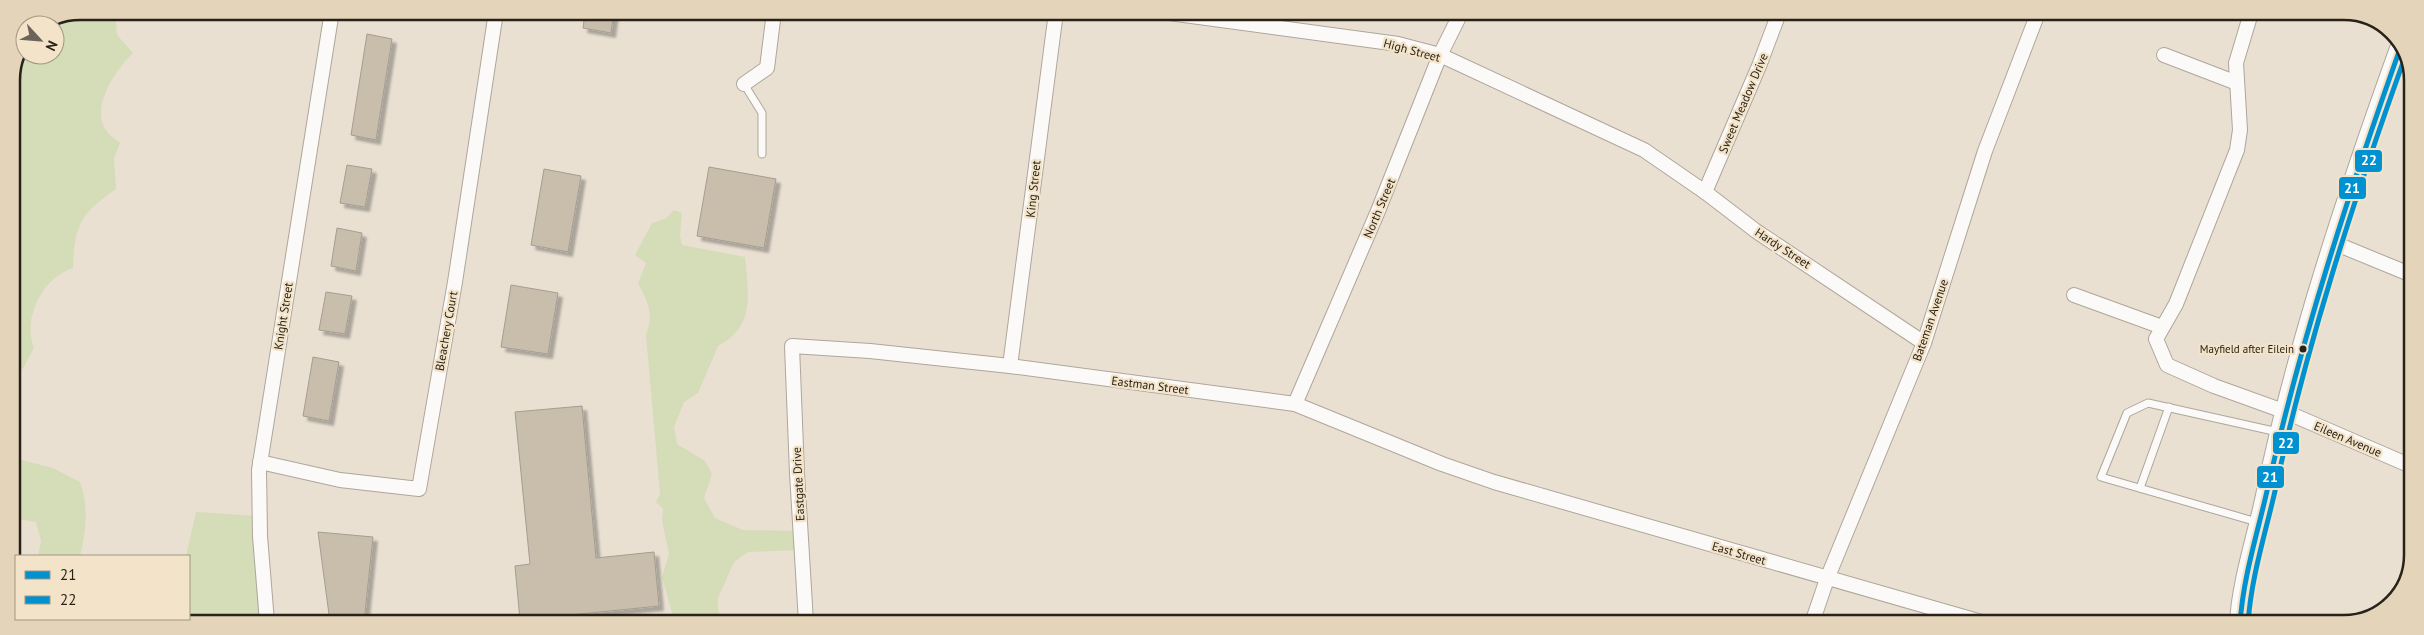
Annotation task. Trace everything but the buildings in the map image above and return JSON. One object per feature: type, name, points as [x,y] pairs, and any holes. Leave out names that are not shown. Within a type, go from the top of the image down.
[{"type":"main road","points":[[2242,615],[2280,432],[2348,195],[2399,58]]},
{"type":"street","name":"Knight Street","points":[[266,615],[260,536],[260,462],[331,20]]},
{"type":"street","name":"Bleachery Court","points":[[260,462],[340,480],[419,490],[455,282],[495,20]]},
{"type":"street","points":[[744,84],[767,68],[773,20]]},
{"type":"street","name":"King Street","points":[[1010,366],[1055,20]]},
{"type":"street","name":"High Street","points":[[1221,20],[1398,44],[1440,55],[1644,150]]},
{"type":"street","name":"North Street","points":[[1295,404],[1378,211],[1440,55],[1458,20]]},
{"type":"street","name":"Sweet Meadow Drive","points":[[1705,192],[1760,66],[1776,20]]},
{"type":"street","name":"Bateman Avenue","points":[[1815,615],[1827,579],[1924,343],[1985,151],[2035,20]]},
{"type":"street","points":[[2074,295],[2162,327],[2176,304],[2237,150],[2240,130],[2236,63],[2249,20]]},
{"type":"street","points":[[2164,55],[2237,83]]},
{"type":"street","name":"Hardy Street","points":[[1644,150],[1705,192],[1756,231],[1924,343]]},
{"type":"street","points":[[2334,243],[2404,272]]},
{"type":"street","name":"Eileen Avenue","points":[[2162,327],[2156,339],[2167,365],[2214,386],[2286,412],[2404,463]]},
{"type":"street","name":"Eastman Street","points":[[792,346],[870,351],[1010,366],[1295,404],[1442,464],[1494,482]]},
{"type":"street","name":"Eastgate Drive","points":[[792,346],[806,615]]},
{"type":"street","name":"East Street","points":[[1494,482],[1956,615]]},
{"type":"lane","points":[[744,84],[762,113],[762,154]]},
{"type":"lane","points":[[2260,523],[2100,477],[2127,412],[2148,402],[2280,432]]},
{"type":"lane","points":[[2140,488],[2169,407]]},
{"type":"green space","points":[[116,20],[117,35],[133,53],[112,79],[103,101],[101,113],[108,133],[120,143],[114,158],[116,189],[94,206],[82,221],[78,230],[73,268],[53,280],[44,289],[38,300],[31,324],[34,348],[20,370],[20,80],[22,65],[65,65],[65,22],[68,21]]},
{"type":"green space","points":[[674,210],[682,213],[680,236],[682,245],[745,257],[748,296],[744,319],[739,329],[718,346],[698,393],[684,402],[674,427],[677,444],[705,461],[712,474],[704,498],[715,518],[743,530],[799,531],[799,550],[748,552],[734,562],[718,598],[718,611],[721,615],[670,615],[672,613],[662,577],[669,554],[662,521],[663,509],[656,502],[660,494],[646,335],[650,314],[647,302],[638,283],[646,263],[635,255],[652,223],[665,219]]},
{"type":"green space","points":[[20,460],[53,468],[80,482],[86,510],[80,555],[38,555],[41,541],[36,522],[20,519]]},
{"type":"green space","points":[[196,512],[260,516],[267,615],[190,615],[190,555],[186,555]]},
{"type":"transit line","name":"21","points":[[2241,615],[2251,557],[2295,378],[2327,266],[2398,55]]},
{"type":"transit line","name":"22","points":[[2249,615],[2259,557],[2317,326],[2350,218],[2402,65]]},
{"type":"place","name":"Mayfield after Eilein","points":[[2303,349]]}]
